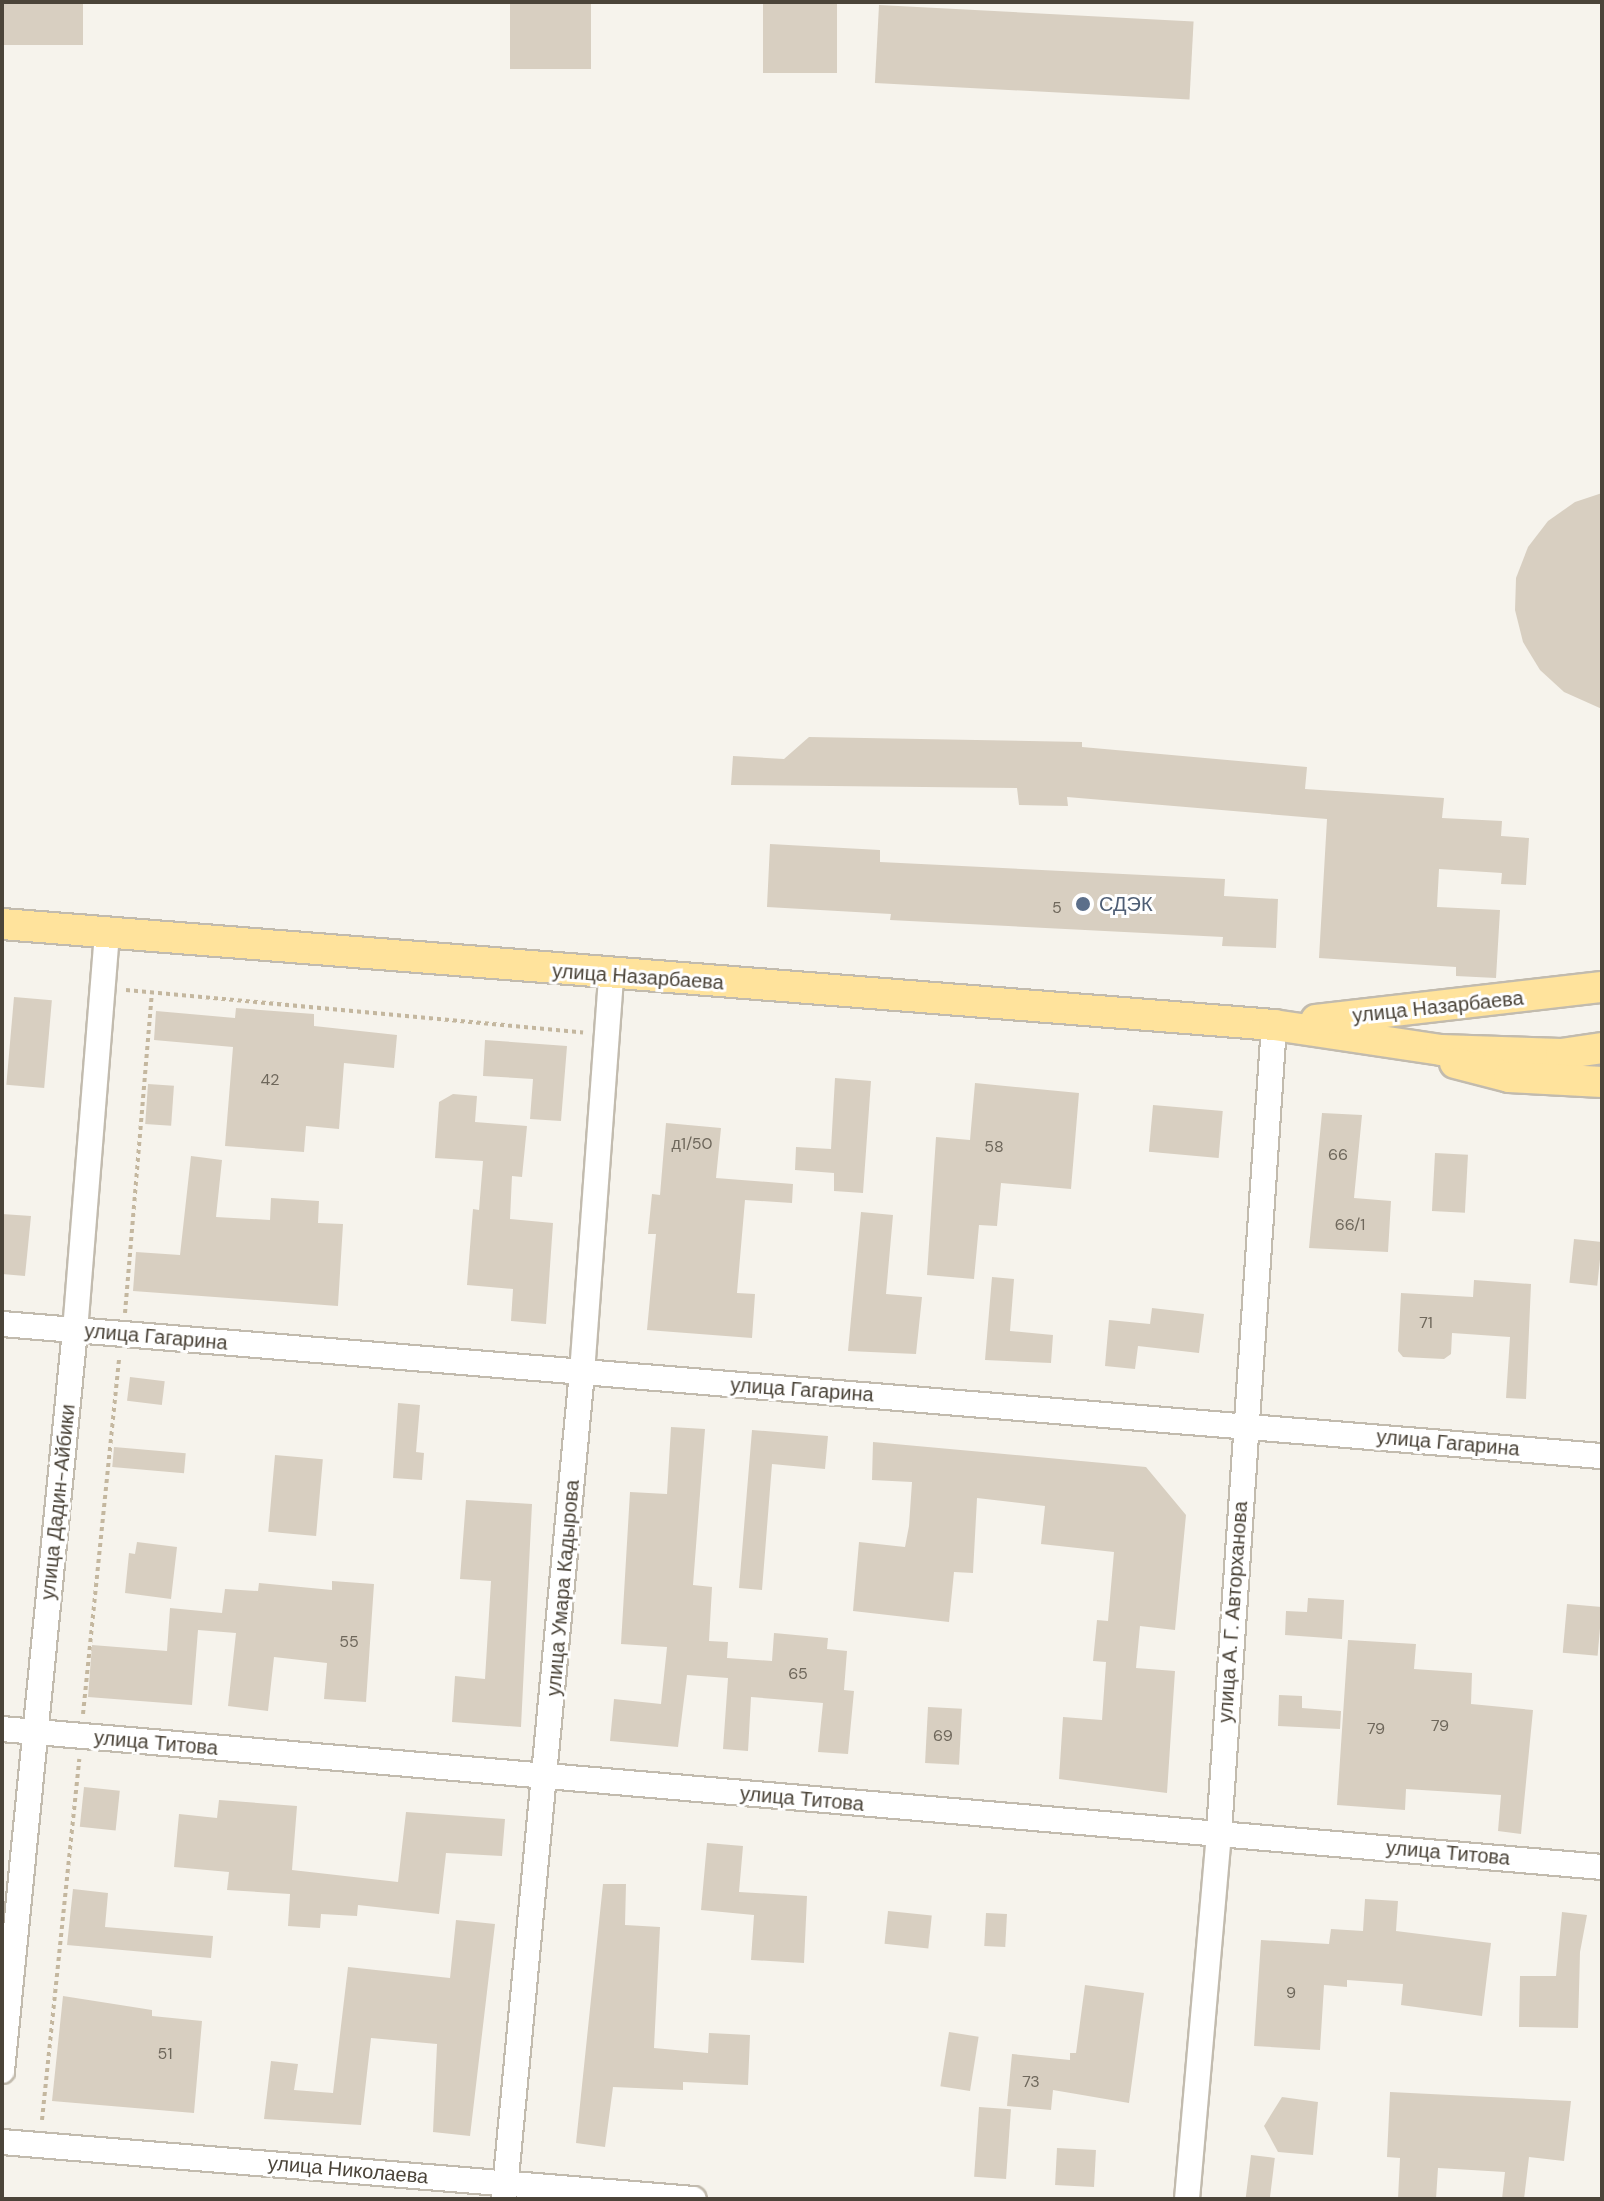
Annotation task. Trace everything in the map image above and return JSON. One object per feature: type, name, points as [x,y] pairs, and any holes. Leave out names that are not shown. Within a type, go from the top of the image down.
[{"type":"main road","name":"улица Назарбаева","points":[[2,924],[611,976],[1274,1025],[1384,1041],[1501,1052],[1561,1054],[1602,1048]]},
{"type":"main road","name":"улица Назарбаева","points":[[1274,1025],[1602,987]]},
{"type":"main road","points":[[1384,1041],[1509,1077],[1602,1082]]},
{"type":"street","name":"улица Дадин-Айбики","points":[[2,2071],[75,1331],[107,932]]},
{"type":"street","name":"улица Умара Кадырова","points":[[505,2191],[582,1373],[611,976]]},
{"type":"street","name":"улица А. Г. Авторханова","points":[[1187,2199],[1219,1832],[1274,1025]]},
{"type":"street","name":"улица Гагарина","points":[[2,1324],[1602,1456]]},
{"type":"street","name":"улица Титова","points":[[2,1729],[1602,1867]]},
{"type":"street","name":"улица Николаева","points":[[2,2142],[505,2191],[694,2199]]},
{"type":"path","points":[[103,988],[605,1034]]},
{"type":"path","points":[[40,2145],[114,1380],[123,1335],[152,992]]},
{"type":"building","points":[[2,2],[83,2],[83,45],[2,45]]},
{"type":"building","points":[[510,2],[591,2],[591,69],[510,69]]},
{"type":"building","points":[[763,2],[837,2],[837,73],[763,73]]},
{"type":"building","points":[[879,5],[1194,21],[1189,99],[875,83]]},
{"type":"building","points":[[1602,493],[1602,709],[1564,692],[1540,670],[1523,642],[1515,610],[1516,578],[1528,547],[1548,521],[1575,502]]},
{"type":"building","points":[[809,737],[1082,742],[1082,747],[1307,767],[1305,789],[1444,798],[1442,818],[1502,821],[1501,836],[1529,838],[1526,885],[1501,884],[1502,873],[1439,869],[1437,907],[1500,910],[1496,978],[1456,976],[1456,967],[1319,958],[1327,819],[1067,797],[1068,806],[1019,805],[1017,788],[731,785],[733,756],[784,759]]},
{"type":"building","points":[[770,844],[880,850],[880,862],[1225,879],[1224,896],[1278,899],[1276,948],[1222,946],[1223,937],[890,920],[891,914],[767,907]]},
{"type":"building","points":[[14,997],[52,1000],[44,1088],[6,1085]]},
{"type":"building","points":[[236,1008],[314,1014],[314,1026],[397,1035],[394,1068],[344,1063],[339,1129],[306,1126],[304,1152],[225,1146],[233,1047],[154,1040],[156,1011],[235,1018]]},
{"type":"building","points":[[485,1040],[567,1046],[561,1121],[530,1119],[533,1079],[483,1076]]},
{"type":"building","points":[[835,1078],[871,1081],[863,1193],[834,1191],[834,1173],[795,1170],[796,1147],[831,1149]]},
{"type":"building","points":[[975,1083],[1079,1093],[1071,1189],[1001,1183],[997,1226],[979,1225],[974,1279],[927,1275],[936,1137],[970,1140]]},
{"type":"building","points":[[148,1084],[174,1086],[171,1126],[145,1124]]},
{"type":"building","points":[[453,1094],[477,1096],[475,1122],[527,1126],[522,1177],[512,1176],[510,1219],[553,1223],[546,1324],[511,1321],[513,1289],[467,1285],[473,1209],[479,1210],[483,1161],[435,1158],[439,1102]]},
{"type":"building","points":[[1153,1105],[1223,1111],[1219,1158],[1149,1152]]},
{"type":"building","points":[[1322,1113],[1362,1115],[1354,1198],[1391,1201],[1388,1252],[1309,1248]]},
{"type":"building","points":[[666,1123],[721,1128],[716,1178],[793,1184],[792,1203],[745,1200],[737,1293],[755,1294],[752,1338],[647,1330],[656,1234],[648,1234],[652,1194],[660,1195]]},
{"type":"building","points":[[1435,1153],[1468,1155],[1465,1213],[1432,1211]]},
{"type":"building","points":[[191,1156],[222,1160],[216,1217],[270,1220],[271,1198],[319,1201],[318,1223],[343,1224],[338,1306],[133,1291],[136,1252],[180,1255]]},
{"type":"building","points":[[861,1212],[893,1215],[886,1294],[922,1297],[916,1354],[848,1351]]},
{"type":"building","points":[[2,1214],[31,1216],[25,1276],[2,1274]]},
{"type":"building","points":[[1574,1239],[1602,1242],[1597,1286],[1569,1283]]},
{"type":"building","points":[[992,1277],[1014,1279],[1010,1331],[1053,1335],[1051,1363],[985,1360]]},
{"type":"building","points":[[1474,1280],[1531,1284],[1526,1399],[1506,1398],[1510,1337],[1452,1333],[1451,1354],[1444,1359],[1403,1357],[1398,1351],[1401,1293],[1473,1297]]},
{"type":"building","points":[[1152,1308],[1204,1314],[1199,1353],[1138,1346],[1135,1369],[1105,1366],[1109,1320],[1150,1324]]},
{"type":"building","points":[[130,1377],[165,1381],[162,1405],[127,1401]]},
{"type":"building","points":[[398,1403],[420,1405],[416,1452],[424,1453],[422,1480],[393,1478]]},
{"type":"building","points":[[671,1427],[705,1429],[693,1585],[712,1587],[709,1641],[728,1642],[727,1658],[772,1661],[774,1633],[828,1638],[827,1649],[847,1651],[844,1690],[854,1691],[848,1754],[818,1752],[823,1703],[751,1697],[748,1751],[723,1749],[728,1678],[687,1675],[678,1747],[610,1741],[614,1699],[661,1704],[667,1647],[621,1644],[630,1492],[667,1494]]},
{"type":"building","points":[[752,1430],[828,1436],[825,1469],[772,1464],[762,1590],[739,1588]]},
{"type":"building","points":[[873,1442],[1146,1467],[1186,1515],[1175,1630],[1140,1626],[1136,1668],[1175,1671],[1167,1793],[1059,1779],[1063,1717],[1102,1720],[1106,1662],[1093,1661],[1097,1620],[1108,1621],[1114,1552],[1041,1544],[1045,1506],[977,1498],[973,1573],[954,1572],[949,1622],[853,1611],[859,1542],[905,1547],[909,1526],[912,1482],[872,1480]]},
{"type":"building","points":[[114,1447],[186,1453],[184,1473],[112,1467]]},
{"type":"building","points":[[275,1455],[323,1459],[316,1536],[268,1532]]},
{"type":"building","points":[[466,1500],[532,1504],[521,1727],[452,1722],[455,1676],[485,1679],[491,1581],[460,1579]]},
{"type":"building","points":[[137,1542],[177,1547],[171,1599],[125,1593],[129,1553],[135,1554]]},
{"type":"building","points":[[332,1581],[374,1584],[366,1702],[324,1699],[327,1663],[274,1657],[268,1711],[228,1706],[236,1633],[198,1630],[192,1705],[88,1697],[92,1645],[167,1651],[170,1608],[222,1613],[225,1589],[258,1591],[259,1583],[332,1590]]},
{"type":"building","points":[[1308,1598],[1344,1600],[1342,1639],[1285,1635],[1286,1611],[1307,1612]]},
{"type":"building","points":[[1567,1604],[1602,1607],[1598,1656],[1563,1653]]},
{"type":"building","points":[[1348,1640],[1416,1644],[1414,1669],[1472,1673],[1471,1704],[1533,1710],[1521,1834],[1498,1831],[1501,1795],[1406,1789],[1405,1810],[1337,1805]]},
{"type":"building","points":[[1279,1695],[1302,1696],[1302,1708],[1341,1711],[1340,1729],[1278,1726]]},
{"type":"building","points":[[928,1707],[962,1709],[959,1765],[925,1763]]},
{"type":"building","points":[[84,1787],[120,1791],[116,1831],[80,1827]]},
{"type":"building","points":[[219,1800],[297,1806],[292,1870],[398,1882],[406,1812],[505,1819],[502,1856],[446,1853],[439,1914],[358,1905],[357,1916],[321,1914],[320,1928],[288,1926],[290,1894],[227,1890],[229,1872],[174,1867],[179,1814],[217,1818]]},
{"type":"building","points":[[707,1843],[743,1846],[739,1892],[807,1896],[804,1963],[751,1960],[754,1915],[701,1910]]},
{"type":"building","points":[[603,1884],[626,1884],[625,1925],[660,1927],[654,2048],[708,2053],[709,2033],[750,2035],[748,2085],[683,2082],[683,2090],[613,2087],[605,2147],[576,2143]]},
{"type":"building","points":[[73,1889],[108,1893],[105,1927],[213,1936],[211,1958],[67,1945]]},
{"type":"building","points":[[1365,1899],[1398,1901],[1396,1931],[1491,1943],[1482,2016],[1401,2005],[1403,1984],[1347,1980],[1347,1987],[1324,1985],[1320,2050],[1254,2046],[1261,1940],[1329,1944],[1331,1929],[1363,1931]]},
{"type":"building","points":[[888,1911],[932,1916],[928,1948],[885,1944]]},
{"type":"building","points":[[1562,1912],[1587,1915],[1580,1952],[1578,2028],[1519,2027],[1520,1976],[1556,1976]]},
{"type":"building","points":[[986,1913],[1007,1914],[1005,1947],[984,1946]]},
{"type":"building","points":[[456,1920],[495,1924],[470,2136],[433,2132],[437,2044],[371,2038],[361,2125],[264,2119],[271,2061],[298,2064],[294,2090],[333,2093],[348,1967],[450,1978]]},
{"type":"building","points":[[1085,1985],[1144,1993],[1129,2103],[1053,2090],[1051,2110],[1007,2106],[1012,2054],[1070,2060],[1070,2053],[1076,2053]]},
{"type":"building","points":[[63,1996],[152,2010],[152,2016],[202,2021],[194,2113],[52,2101]]},
{"type":"building","points":[[949,2032],[979,2037],[970,2091],[940,2086]]},
{"type":"building","points":[[1390,2092],[1571,2101],[1564,2161],[1529,2157],[1524,2199],[1502,2199],[1505,2172],[1438,2168],[1436,2199],[1398,2199],[1400,2158],[1387,2157]]},
{"type":"building","points":[[1282,2097],[1318,2102],[1313,2155],[1278,2152],[1264,2126]]},
{"type":"building","points":[[979,2107],[1011,2109],[1006,2179],[974,2177]]},
{"type":"building","points":[[1057,2148],[1096,2150],[1094,2187],[1055,2185]]},
{"type":"building","points":[[1251,2155],[1275,2158],[1270,2199],[1246,2199]]},
{"type":"place","name":"СДЭК","points":[[1083,904]]}]
